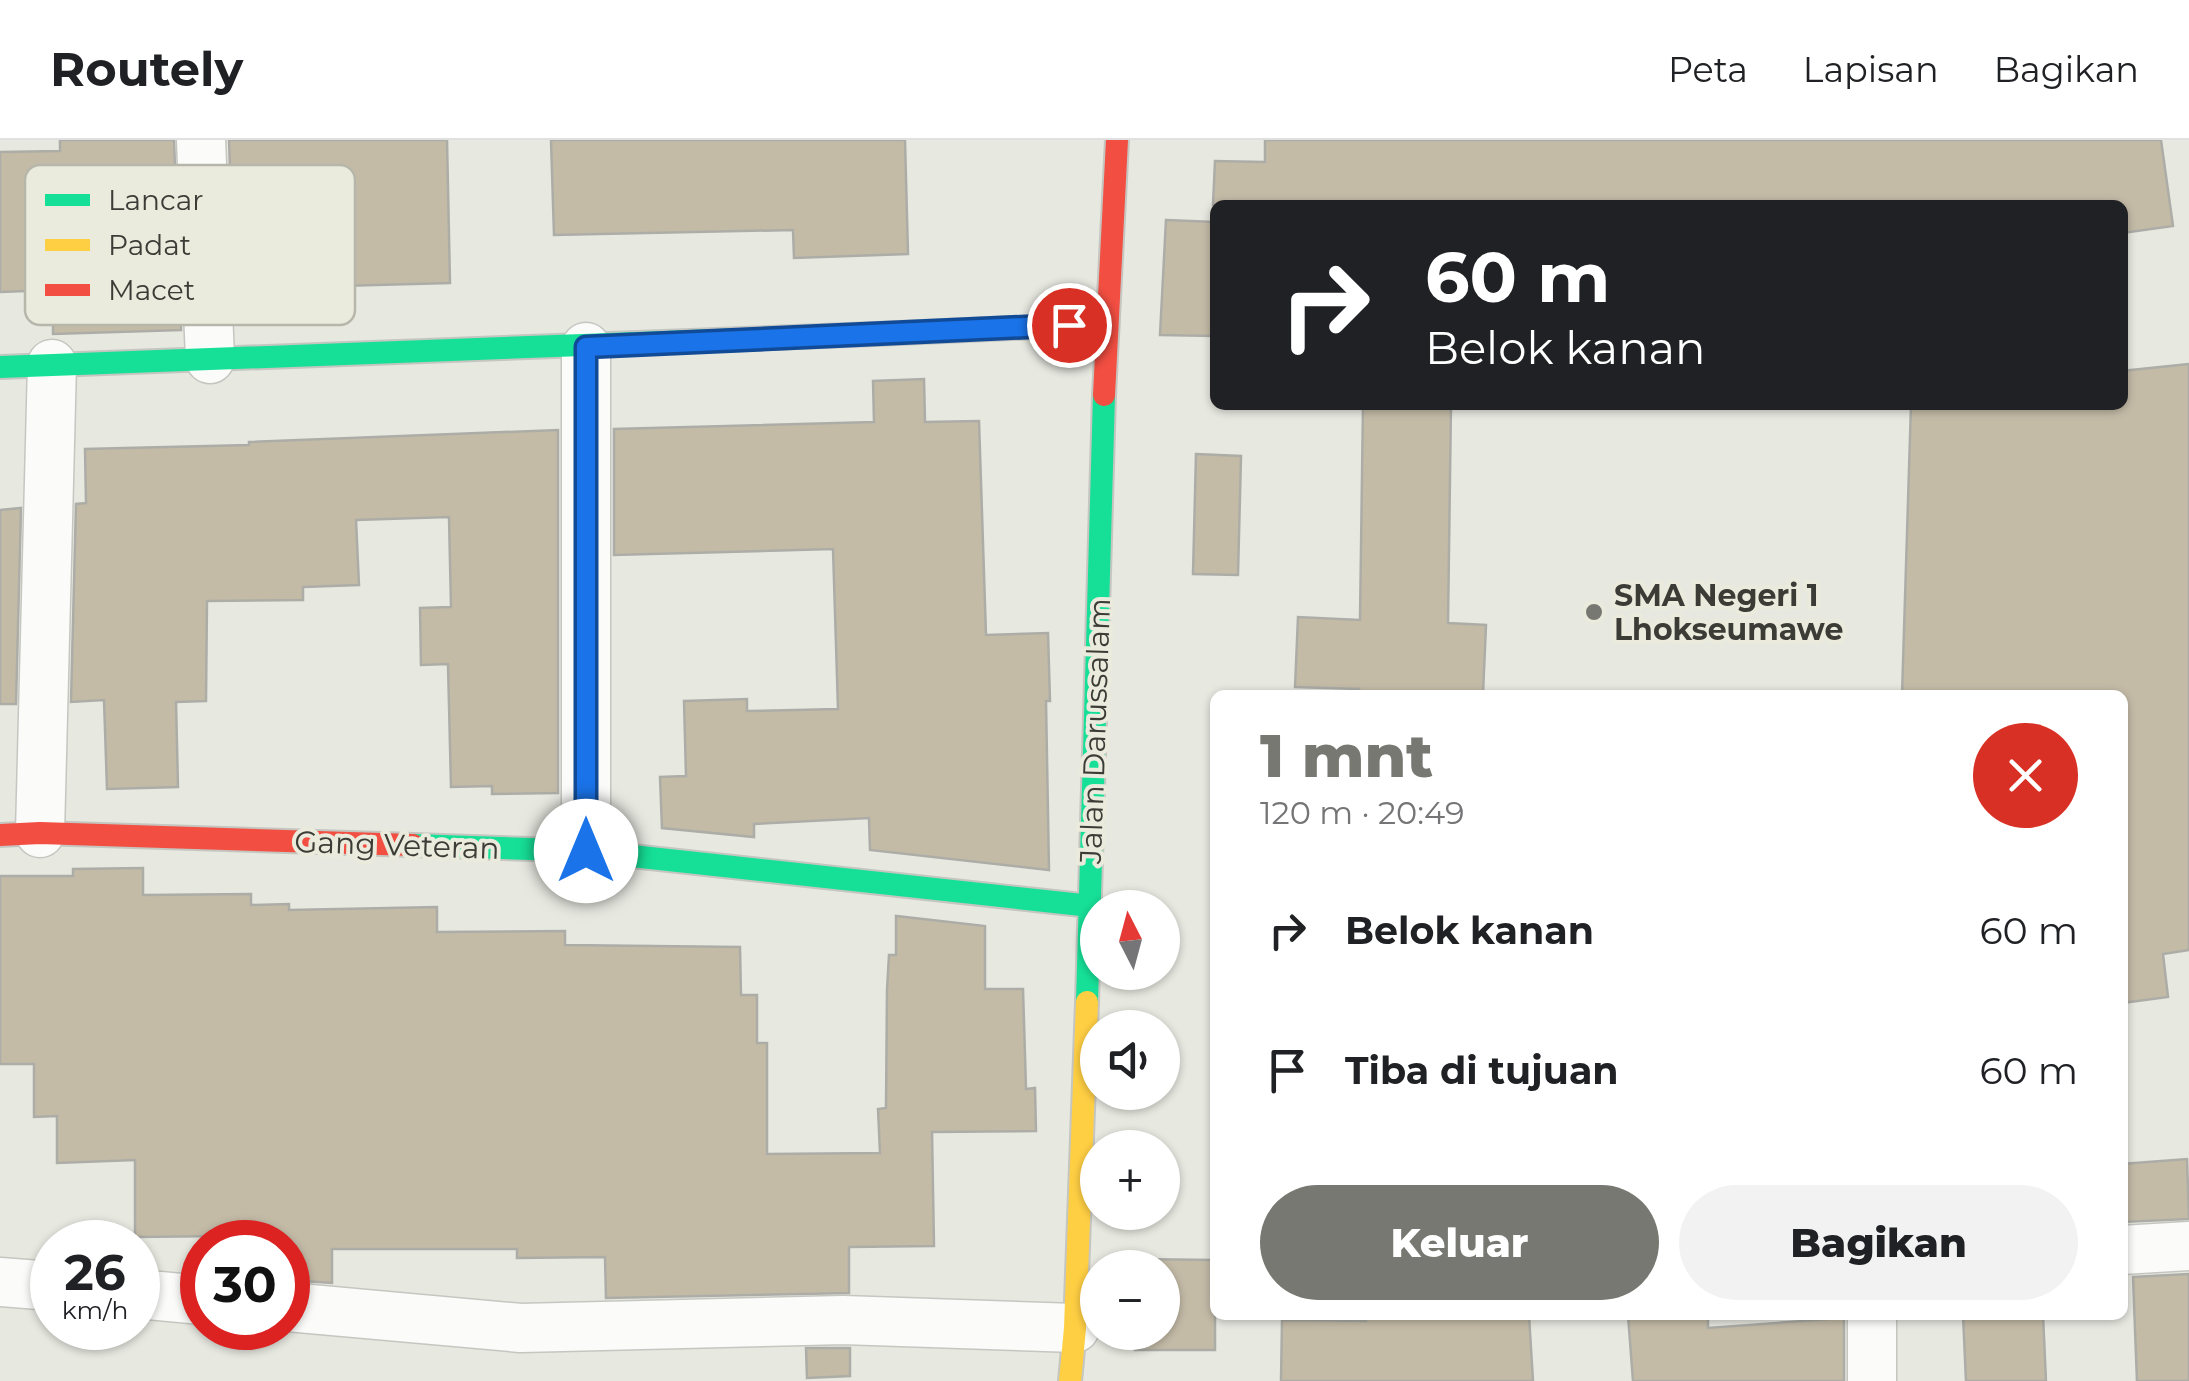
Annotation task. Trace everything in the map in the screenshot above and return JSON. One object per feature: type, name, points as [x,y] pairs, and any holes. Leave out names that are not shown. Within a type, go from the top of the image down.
[{"type":"street","points":[[201,140],[202,165]]},
{"type":"street","name":"Jalan Darussalam","points":[[1091,890],[1106,324],[1116,140]]},
{"type":"street","points":[[0,367],[1106,324]]},
{"type":"street","points":[[209,325],[210,359]]},
{"type":"street","points":[[586,347],[586,851]]},
{"type":"street","points":[[20,834],[52,364]]},
{"type":"street","name":"Gang Veteran","points":[[20,834],[586,851],[1080,905]]},
{"type":"street","name":"Jalan Darussalam","points":[[1070,1381],[1088,990]]},
{"type":"street","points":[[2128,1250],[2189,1246]]},
{"type":"street","points":[[0,1282],[30,1284]]},
{"type":"street","points":[[310,1309],[522,1328],[843,1320],[1075,1328]]},
{"type":"street","points":[[1872,1320],[1872,1381]]},
{"type":"building","points":[[60,140],[174,140],[175,165],[25,165],[25,291],[0,292],[0,152],[60,151]]},
{"type":"building","points":[[229,140],[447,140],[450,283],[355,286],[355,165],[230,165]]},
{"type":"building","points":[[551,140],[905,140],[908,254],[794,258],[793,230],[554,235]]},
{"type":"building","points":[[1265,140],[2161,140],[2173,226],[2128,232],[2128,200],[1213,200],[1215,161],[1265,162]]},
{"type":"building","points":[[1166,220],[1210,222],[1210,336],[1160,335]]},
{"type":"building","points":[[53,325],[181,325],[181,330],[53,334]]},
{"type":"building","points":[[2189,364],[2189,950],[2163,954],[2168,997],[2128,1002],[2128,690],[1902,690],[1911,410],[2128,410],[2128,370]]},
{"type":"building","points":[[924,379],[925,422],[979,421],[986,635],[1048,633],[1049,870],[870,850],[869,818],[754,824],[754,837],[662,828],[660,777],[686,776],[684,701],[747,699],[747,711],[838,709],[833,549],[614,555],[614,429],[874,422],[873,381]]},
{"type":"building","points":[[1363,410],[1451,410],[1448,623],[1486,625],[1483,690],[1295,687],[1298,617],[1360,620]]},
{"type":"building","points":[[558,430],[558,793],[492,794],[492,786],[451,787],[448,664],[421,665],[420,608],[451,607],[449,517],[356,520],[359,585],[303,587],[303,600],[207,601],[206,701],[176,702],[178,787],[107,789],[104,700],[71,702],[76,504],[86,503],[85,449]]},
{"type":"building","points":[[1196,454],[1241,456],[1238,575],[1193,574]]},
{"type":"building","points":[[21,508],[16,704],[0,704],[0,510]]},
{"type":"building","points":[[143,868],[143,895],[251,894],[251,905],[289,904],[289,910],[437,907],[437,932],[565,931],[565,945],[740,947],[741,995],[757,995],[757,1043],[767,1043],[767,1154],[880,1153],[878,1109],[886,1108],[887,990],[889,955],[896,955],[896,916],[985,926],[985,989],[1023,989],[1026,1089],[1035,1088],[1036,1131],[932,1132],[934,1246],[849,1247],[849,1293],[606,1298],[605,1257],[517,1258],[517,1249],[332,1249],[332,1283],[310,1282],[310,1220],[180,1220],[180,1236],[160,1237],[160,1220],[135,1220],[135,1160],[57,1163],[57,1116],[34,1117],[34,1064],[0,1064],[0,876],[73,876],[73,869]]},
{"type":"building","points":[[2187,1159],[2189,1219],[2128,1222],[2128,1164]]},
{"type":"building","points":[[1180,1260],[1210,1260],[1210,1320],[1215,1320],[1215,1350],[1180,1350]]},
{"type":"building","points":[[2189,1274],[2189,1381],[2137,1381],[2133,1277]]},
{"type":"building","points":[[1282,1320],[1529,1320],[1533,1381],[1281,1381]]},
{"type":"building","points":[[1628,1320],[1708,1320],[1708,1328],[1844,1320],[1844,1381],[1633,1381]]},
{"type":"building","points":[[1963,1320],[2043,1320],[2046,1381],[1966,1381]]},
{"type":"building","points":[[806,1348],[850,1348],[850,1376],[807,1378]]},
{"type":"traffic: fast","points":[[0,367],[875,334]]},
{"type":"traffic: fast","points":[[1087,1002],[1104,395]]},
{"type":"traffic: fast","points":[[413,845],[586,851],[1080,905]]},
{"type":"traffic: slow","points":[[875,334],[1106,324]]},
{"type":"traffic: slow","points":[[1070,1381],[1087,1002]]},
{"type":"traffic: jam","points":[[1104,395],[1117,140]]},
{"type":"traffic: jam","points":[[0,835],[413,845]]},
{"type":"place","name":"SMA Negeri 1 Lhokseumawe","points":[[1594,612]]},
{"type":"route","points":[[586,851],[586,347],[1069,325]]}]
